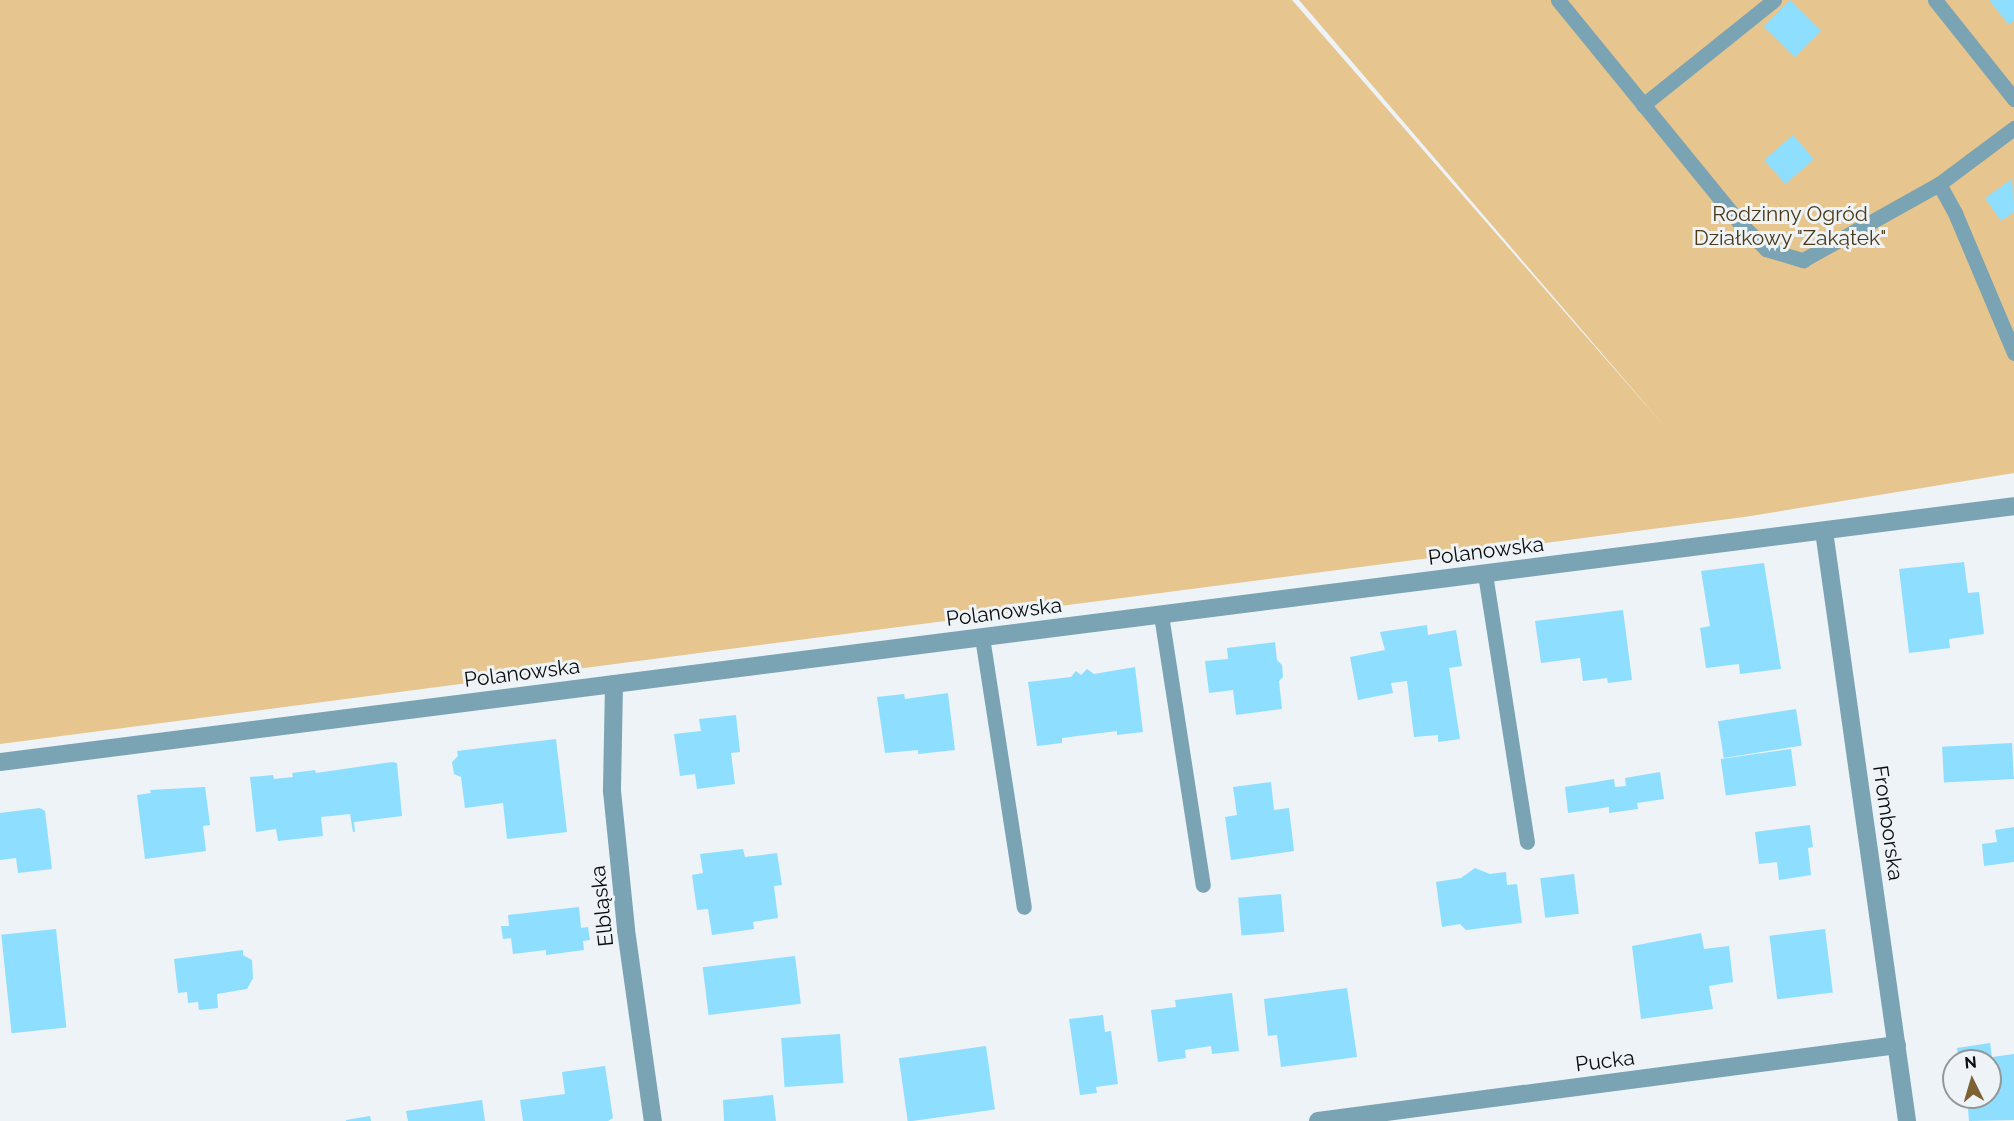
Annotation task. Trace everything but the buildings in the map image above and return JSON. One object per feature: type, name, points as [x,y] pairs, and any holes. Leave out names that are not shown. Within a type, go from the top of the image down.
[{"type":"street","name":"Polanowska","points":[[0,762],[2014,506]]},
{"type":"street","name":"Fromborska","points":[[1824,531],[1907,1121]]},
{"type":"street","name":"Elbląska","points":[[614,684],[612,791],[626,930],[653,1121]]},
{"type":"street","name":"Pucka","points":[[1318,1121],[1897,1045]]},
{"type":"lane","points":[[1558,0],[1738,221],[1766,249],[1803,260],[1939,184],[2014,128]]},
{"type":"lane","points":[[1643,105],[1774,0]]},
{"type":"lane","points":[[1935,0],[2014,99]]},
{"type":"lane","points":[[1939,184],[1954,213],[2014,353]]},
{"type":"lane","points":[[1485,574],[1527,842]]},
{"type":"lane","points":[[1161,615],[1203,885]]},
{"type":"lane","points":[[982,637],[1024,907]]},
{"type":"green space","name":"Rodzinny Ogród Działkowy \"Zakątek\"","points":[[0,0],[1292,0],[1666,428],[1299,0],[2014,0],[2014,473],[1744,517],[0,744]]}]
